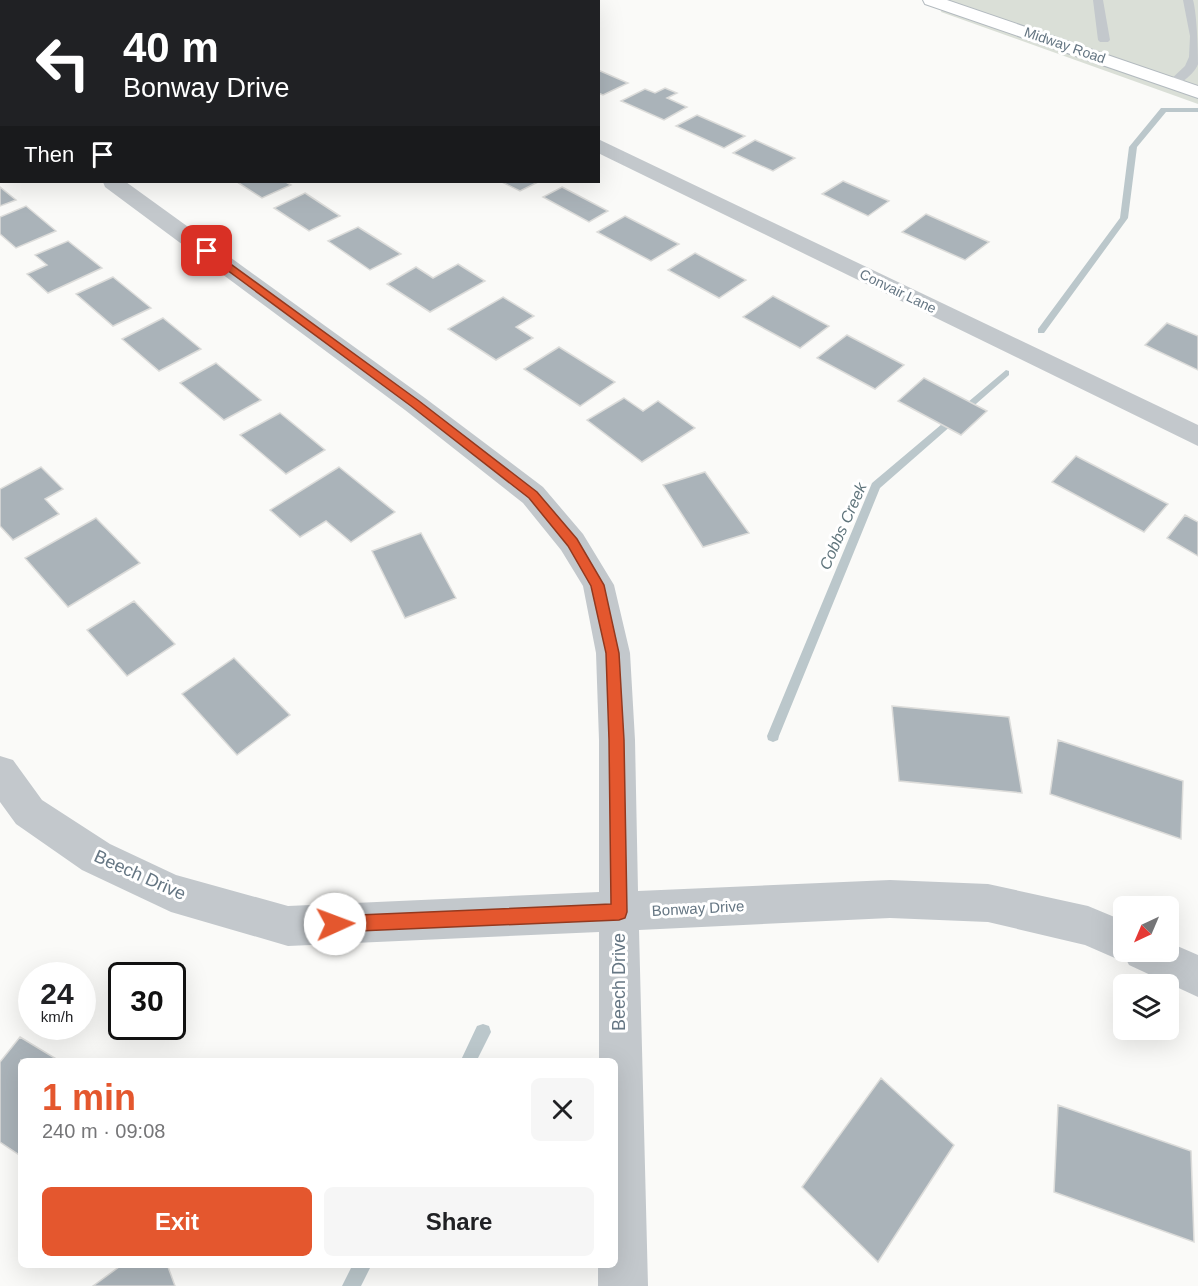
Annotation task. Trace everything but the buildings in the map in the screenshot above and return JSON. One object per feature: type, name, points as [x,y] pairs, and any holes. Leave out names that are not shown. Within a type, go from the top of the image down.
[{"type":"street","name":"Midway Road","points":[[931,0],[1198,92]]},
{"type":"street","name":"Convair Lane","points":[[600,146],[1198,436]]},
{"type":"street","points":[[114,183],[405,397],[533,495],[573,542],[598,585],[612,653],[617,740],[619,912]]},
{"type":"street","name":"Beech Drive","points":[[0,772],[29,812],[96,857],[171,893],[288,926],[619,912],[623,1286]]},
{"type":"street","name":"Bonway Drive","points":[[619,912],[890,899],[988,903],[1088,926],[1113,937]]},
{"type":"street","points":[[1167,962],[1198,976]]},
{"type":"lane","points":[[1098,0],[1104,40]]},
{"type":"lane","points":[[1173,83],[1187,70],[1195,58],[1195,28],[1188,0]]},
{"type":"shaded area","points":[[944,0],[1198,0],[1198,104],[941,12]]},
{"type":"waterway","name":"Cobbs Creek","points":[[1041,331],[1124,218],[1133,147],[1164,110],[1198,110]]},
{"type":"waterway","name":"Cobbs Creek","points":[[773,736],[876,486],[1006,373]]},
{"type":"waterway","name":"Cobbs Creek","points":[[470,1058],[483,1032]]},
{"type":"waterway","name":"Cobbs Creek","points":[[351,1286],[361,1268]]},
{"type":"route","points":[[207,251],[415,404],[533,495],[573,542],[598,585],[612,653],[617,740],[619,912],[335,924]]}]
